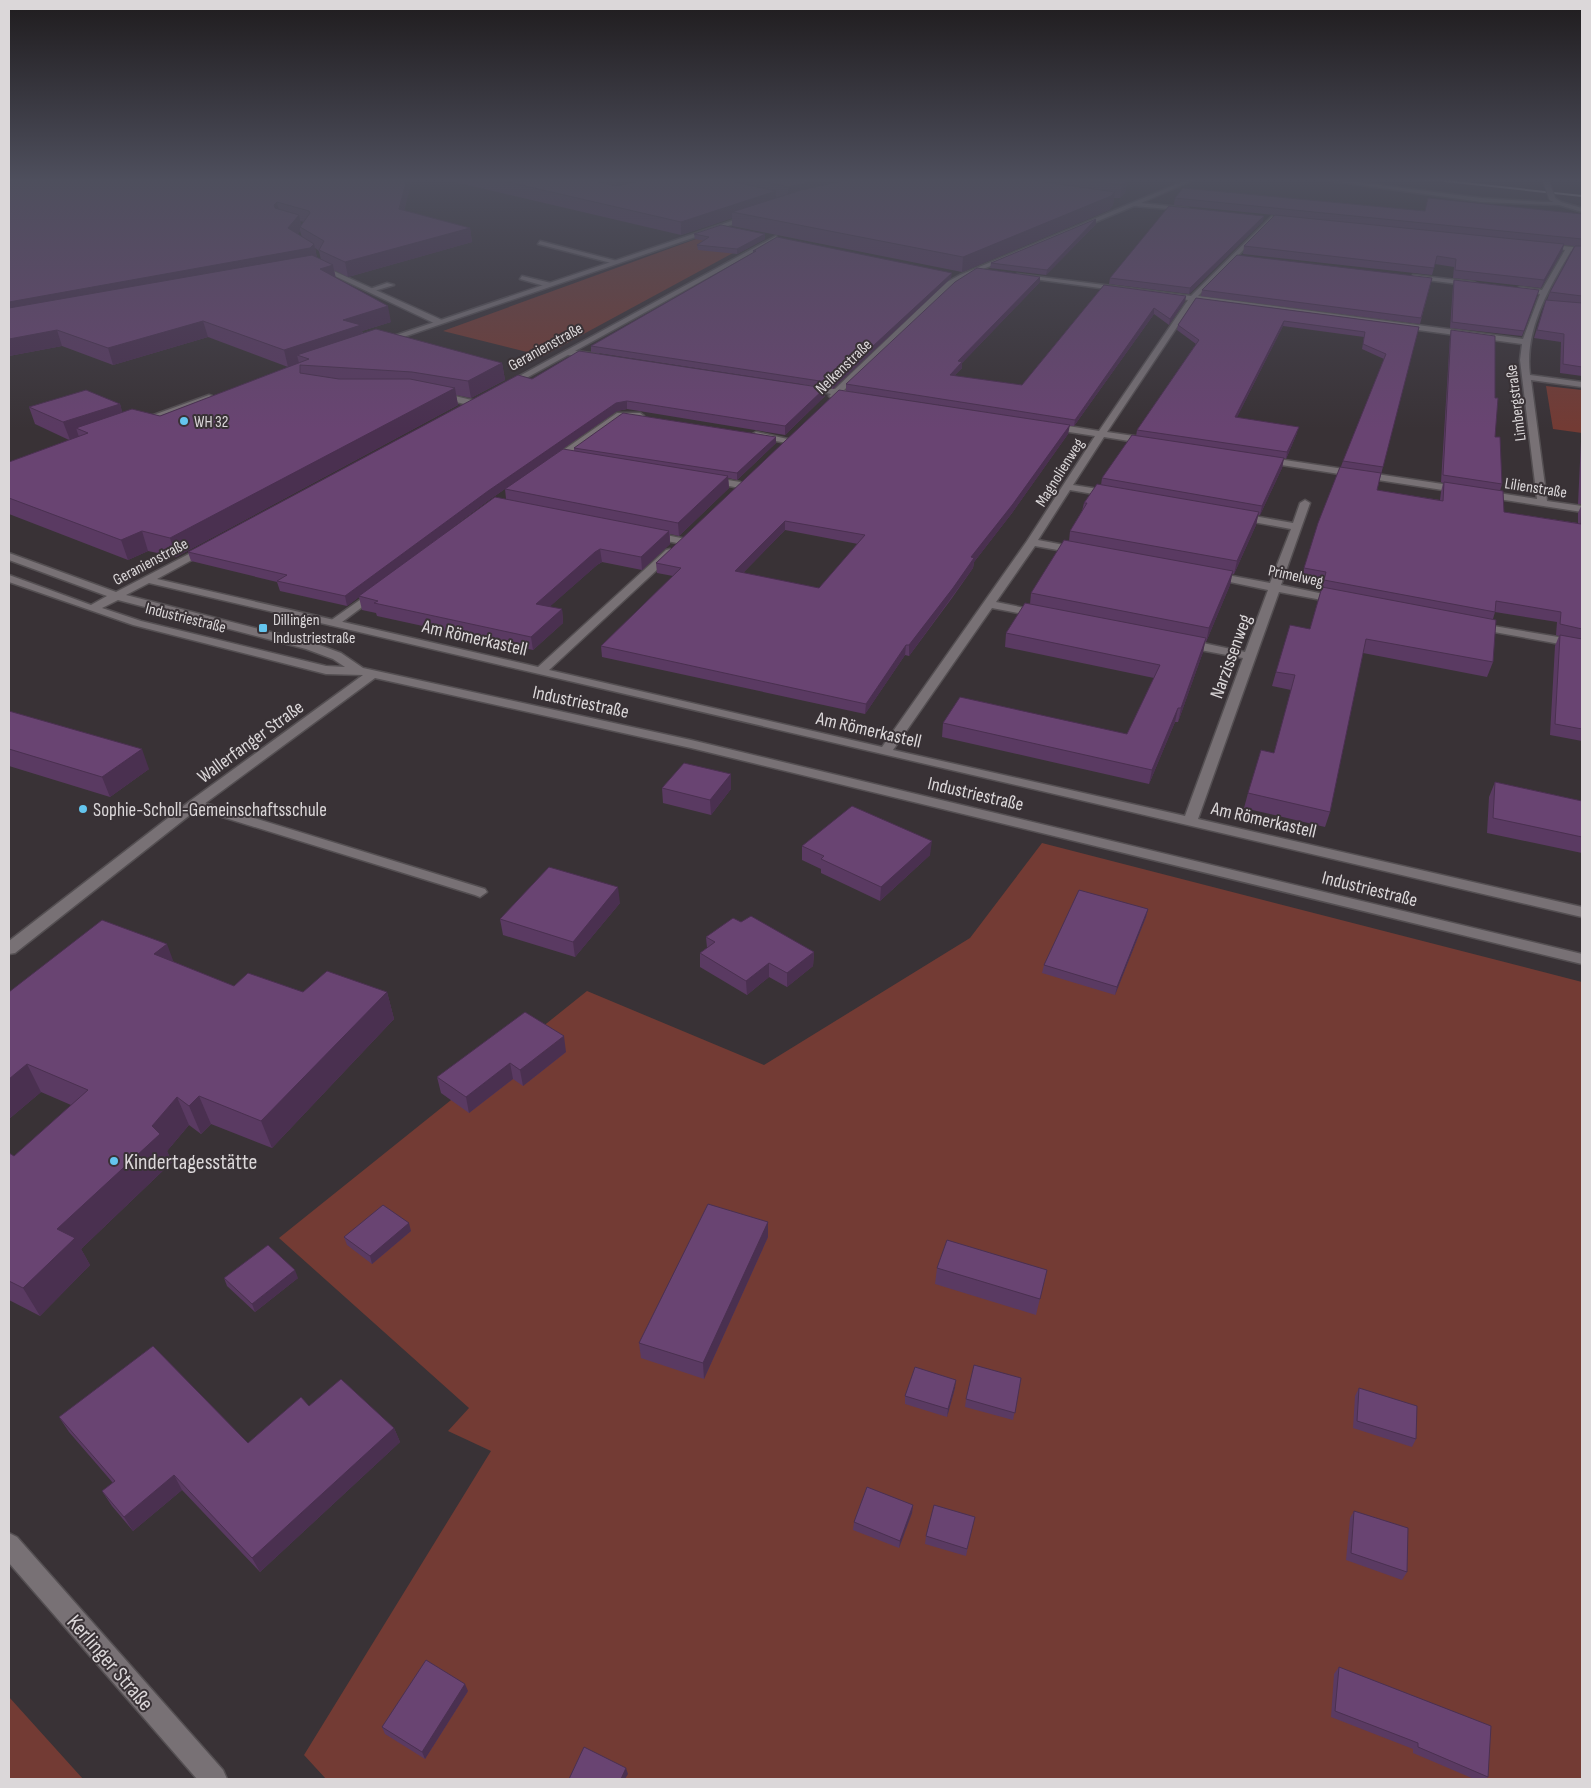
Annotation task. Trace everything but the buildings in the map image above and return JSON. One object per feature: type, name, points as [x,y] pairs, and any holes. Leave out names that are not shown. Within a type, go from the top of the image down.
[{"type":"street","points":[[318,262],[313,266],[371,290],[439,322]]},
{"type":"street","points":[[366,346],[614,262]]},
{"type":"street","name":"Geranienstraße","points":[[498,389],[731,262]]},
{"type":"street","name":"Nelkenstraße","points":[[823,406],[958,275],[992,262]]},
{"type":"street","name":"Magnolienweg","points":[[885,752],[1032,542],[1101,434],[1194,296],[1231,262]]},
{"type":"street","name":"Limbergstraße","points":[[1542,503],[1528,377],[1524,360],[1526,342],[1543,304],[1544,292],[1560,262]]},
{"type":"street","points":[[976,269],[996,272]]},
{"type":"street","points":[[1006,273],[1194,296],[1526,342]]},
{"type":"street","points":[[1407,276],[1485,285]]},
{"type":"street","points":[[522,278],[548,285]]},
{"type":"street","points":[[371,290],[390,285]]},
{"type":"street","points":[[1514,288],[1544,292]]},
{"type":"street","points":[[566,352],[605,358]]},
{"type":"street","points":[[1528,377],[1582,384]]},
{"type":"street","points":[[798,386],[866,397]]},
{"type":"street","points":[[432,394],[477,401],[456,413]]},
{"type":"street","points":[[131,424],[216,396]]},
{"type":"street","points":[[546,466],[620,415],[627,414],[646,417]]},
{"type":"street","points":[[1042,424],[1159,443]]},
{"type":"street","points":[[749,434],[784,443],[794,433]]},
{"type":"street","points":[[561,456],[580,459]]},
{"type":"street","name":"Lilienstraße","points":[[1255,458],[1582,509]]},
{"type":"street","points":[[703,479],[740,485]]},
{"type":"street","points":[[1068,487],[1125,497]]},
{"type":"street","name":"Narzissenweg","points":[[1190,822],[1304,503]]},
{"type":"street","points":[[1230,515],[1297,527]]},
{"type":"street","points":[[541,671],[685,538],[644,534]]},
{"type":"street","name":"Geranienstraße","points":[[92,610],[219,542]]},
{"type":"street","points":[[1032,542],[1089,552]]},
{"type":"street","name":"Industriestraße","points":[[9,556],[117,596],[310,646],[337,656],[365,673]]},
{"type":"street","name":"Primelweg","points":[[1201,573],[1345,602]]},
{"type":"street","name":"Industriestraße","points":[[9,578],[92,610],[326,670],[365,673],[691,744],[1582,959]]},
{"type":"street","name":"Am Römerkastell","points":[[149,580],[1582,912]]},
{"type":"street","points":[[334,623],[390,581]]},
{"type":"street","points":[[989,604],[1047,616]]},
{"type":"street","points":[[1468,624],[1582,645]]},
{"type":"street","points":[[1172,641],[1249,656]]},
{"type":"street","name":"Wallerfanger Straße","points":[[9,949],[365,673]]},
{"type":"street","points":[[195,804],[480,892]]},
{"type":"street","name":"Kerlinger Straße","points":[[9,1545],[214,1779]]},
{"type":"shaded area","points":[[632,262],[716,262],[543,356],[443,331]]},
{"type":"shaded area","points":[[1546,386],[1582,390],[1582,433],[1553,429]]},
{"type":"shaded area","points":[[1042,843],[1582,982],[1582,1779],[326,1779],[304,1755],[491,1451],[448,1431],[469,1408],[279,1238],[587,991],[764,1065],[970,938]]},
{"type":"shaded area","points":[[9,1697],[83,1779],[9,1779]]},
{"type":"place","name":"WH 32","points":[[184,421]]},
{"type":"place","name":"Dillingen Industriestraße","points":[[263,628]]},
{"type":"place","name":"Sophie-Scholl-Gemeinschaftsschule","points":[[83,809]]},
{"type":"place","name":"Kindertagesstätte","points":[[114,1161]]}]
